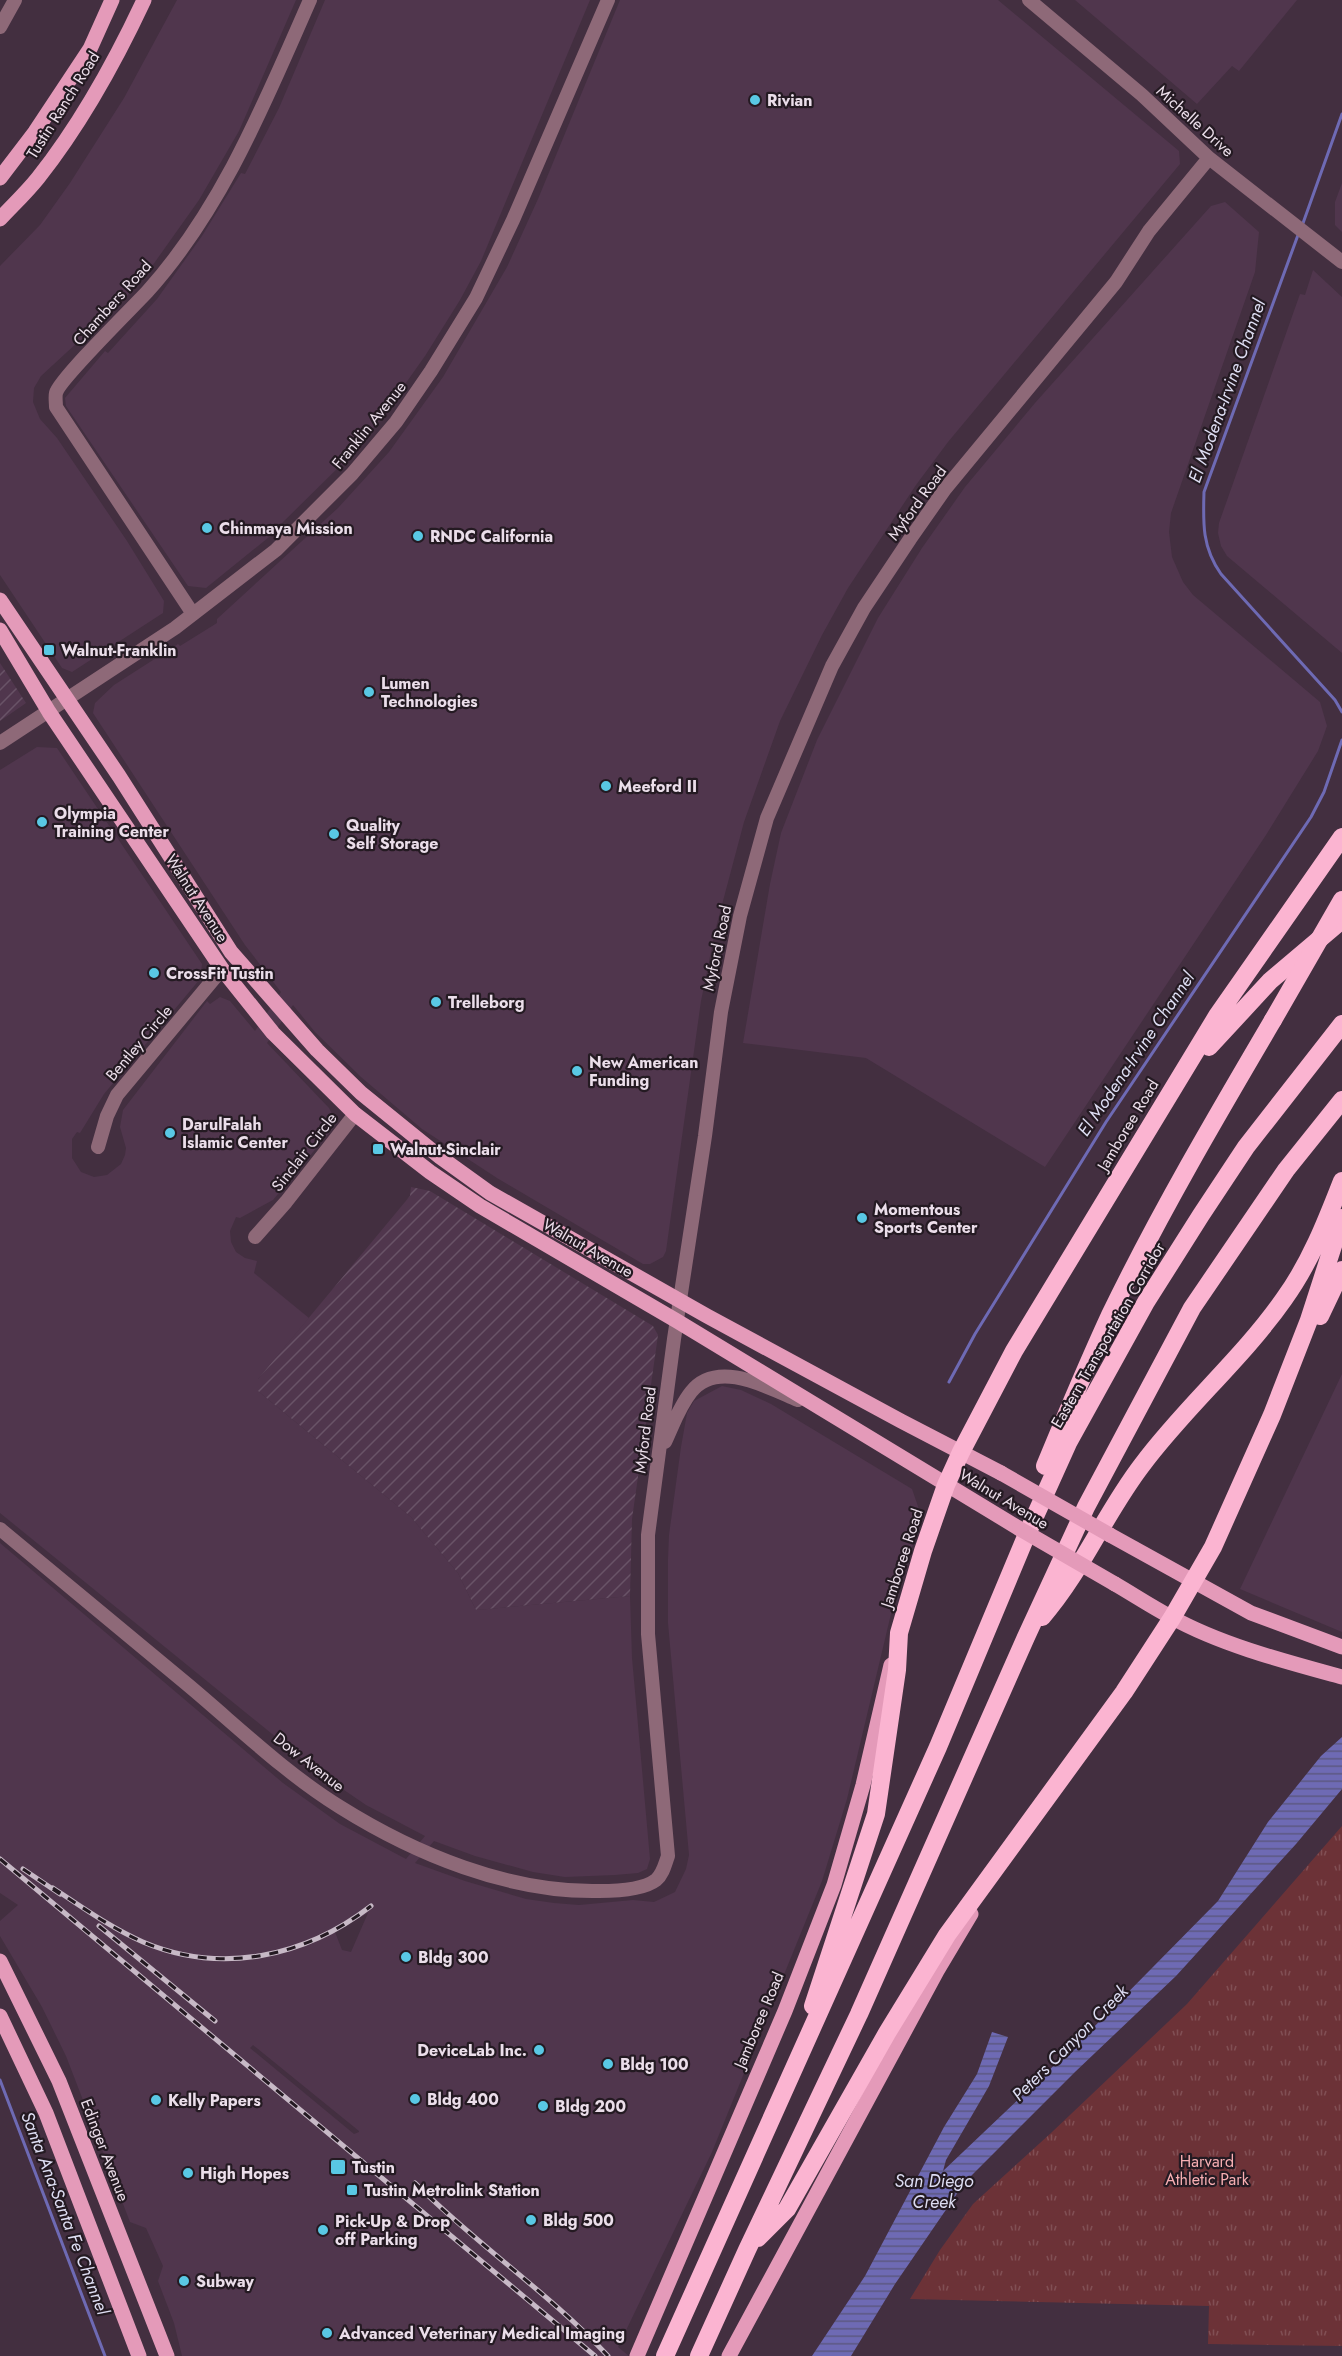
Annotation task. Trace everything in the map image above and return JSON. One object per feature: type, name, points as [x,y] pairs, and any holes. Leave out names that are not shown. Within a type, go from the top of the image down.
[{"type":"highway","name":"Jamboree Road","points":[[899,1633],[914,1579],[946,1485],[1014,1351],[1217,1016],[1342,837]]},
{"type":"highway","points":[[665,2355],[938,1747],[987,1628],[1037,1485],[1111,1315],[1201,1144],[1342,900]]},
{"type":"highway","points":[[1170,1093],[1270,981],[1342,920]]},
{"type":"highway","name":"Eastern Transportation Corridor","points":[[987,1628],[1068,1443],[1146,1302],[1246,1147],[1342,1024]]},
{"type":"highway","points":[[699,2356],[859,2014],[1086,1507],[1192,1308],[1286,1170],[1342,1100]]},
{"type":"highway","points":[[1026,1637],[1053,1605],[1154,1448],[1258,1332],[1285,1298],[1318,1239],[1342,1181]]},
{"type":"highway","points":[[1272,1415],[1309,1320],[1342,1218]]},
{"type":"highway","points":[[747,2250],[787,2209],[881,2043],[947,1935],[1002,1863],[1124,1692],[1172,1618],[1213,1547],[1272,1415],[1342,1270]]},
{"type":"highway","points":[[807,2037],[816,1993],[856,1880],[876,1814],[897,1670],[899,1633]]},
{"type":"main road","name":"Tustin Ranch Road","points":[[0,178],[35,132],[90,49],[112,0]]},
{"type":"main road","name":"Tustin Ranch Road","points":[[0,219],[37,180],[68,137],[94,95],[144,0]]},
{"type":"main road","name":"Walnut Avenue","points":[[0,600],[231,952],[317,1050],[379,1107],[440,1157],[490,1192],[680,1300],[1001,1473],[1192,1582],[1251,1613],[1342,1647]]},
{"type":"main road","name":"Walnut Avenue","points":[[0,630],[49,712],[222,969],[273,1033],[355,1114],[430,1172],[480,1206],[676,1321],[984,1509],[1172,1618],[1267,1656],[1340,1673]]},
{"type":"main road","name":"Jamboree Road","points":[[639,2352],[785,2011],[834,1885],[863,1785],[899,1633]]},
{"type":"main road","points":[[729,2356],[937,1971],[1002,1863]]},
{"type":"main road","name":"Edinger Avenue","points":[[0,1960],[63,2090],[167,2356]]},
{"type":"main road","points":[[0,2016],[46,2113],[139,2356]]},
{"type":"main road","points":[[104,2265],[126,2256]]},
{"type":"street","points":[[0,27],[15,0]]},
{"type":"street","name":"Chambers Road","points":[[193,614],[56,407],[56,392],[69,375],[148,291],[192,234],[229,174],[261,112],[310,0]]},
{"type":"street","name":"Franklin Avenue","points":[[0,743],[193,614],[276,550],[307,521],[373,450],[414,397],[476,298],[513,220],[608,0]]},
{"type":"street","name":"Michelle Drive","points":[[1029,0],[1142,95],[1209,158],[1342,262]]},
{"type":"street","name":"Myford Road","points":[[657,1880],[668,1856],[648,1634],[649,1523],[721,1012],[740,916],[767,818],[832,666],[864,608],[945,489],[1116,282],[1149,231],[1209,158]]},
{"type":"street","name":"Bentley Circle","points":[[98,1147],[107,1116],[117,1095],[222,969]]},
{"type":"street","name":"Sinclair Circle","points":[[255,1237],[286,1202],[355,1114]]},
{"type":"street","points":[[660,1452],[684,1403],[699,1383],[716,1376],[738,1378],[763,1385],[830,1414]]},
{"type":"street","name":"Dow Avenue","points":[[0,1529],[285,1766],[339,1806],[389,1835],[480,1872],[557,1890],[608,1891],[642,1886],[657,1880]]},
{"type":"shaded area","points":[[177,0],[296,0],[239,131],[199,200],[150,269],[126,297],[82,343],[79,341],[41,376],[34,388],[33,402],[40,419],[57,438],[127,541],[164,601],[163,613],[72,672],[62,668],[0,575],[0,266],[40,225],[70,183],[124,98]]},
{"type":"shaded area","points":[[325,0],[590,0],[481,261],[425,356],[379,421],[349,457],[278,527],[279,529],[206,588],[188,586],[66,406],[65,398],[105,351],[108,353],[157,299],[202,236],[241,173],[245,174],[279,108]]},
{"type":"shaded area","points":[[620,0],[998,0],[1179,151],[1180,164],[948,442],[916,485],[848,588],[780,721],[744,822],[715,931],[701,1001],[666,1251],[663,1257],[650,1264],[643,1264],[497,1178],[422,1129],[361,1077],[315,1032],[293,1005],[267,1043],[329,1108],[333,1116],[330,1126],[333,1128],[273,1200],[240,1218],[236,1217],[230,1231],[231,1242],[236,1252],[245,1258],[257,1261],[254,1273],[309,1318],[258,1379],[258,1391],[411,1517],[458,1573],[476,1610],[630,1596],[632,1658],[650,1859],[647,1869],[638,1873],[565,1877],[533,1872],[475,1856],[434,1841],[415,1863],[526,1899],[554,1903],[579,1905],[633,1900],[654,1902],[675,1892],[686,1869],[689,1855],[668,1623],[668,1559],[681,1447],[687,1413],[694,1401],[722,1386],[741,1390],[771,1404],[912,1489],[922,1518],[895,1597],[847,1799],[822,1881],[712,2152],[618,2347],[629,2356],[182,2356],[174,2323],[158,2281],[163,2266],[146,2228],[130,2222],[66,2056],[42,2007],[0,1936],[0,1921],[18,1905],[0,1893],[0,1543],[283,1783],[340,1824],[406,1859],[425,1836],[366,1805],[325,1777],[0,1513],[0,770],[37,747],[57,748],[202,964],[198,976],[200,979],[104,1094],[80,1133],[77,1132],[72,1139],[72,1158],[81,1172],[94,1177],[107,1175],[121,1164],[125,1155],[126,1148],[120,1127],[123,1110],[207,1001],[210,1004],[220,997],[230,1001],[255,1031],[281,992],[245,945],[93,713],[95,703],[114,685],[178,644],[180,646],[217,623],[217,619],[338,508],[389,452],[443,377],[507,267],[538,199]],"holes":[[[368,1913],[351,1952],[342,1950],[335,1932]],[[253,2045],[359,2131],[359,2132],[354,2134],[250,2048]]]},
{"type":"shaded area","points":[[1075,0],[1297,0],[1239,71],[1232,66],[1197,104]]},
{"type":"shaded area","points":[[1342,183],[1342,232],[1335,225],[1335,202]]},
{"type":"shaded area","points":[[1225,202],[1259,232],[1255,272],[1171,513],[1169,532],[1172,557],[1183,582],[1193,595],[1320,702],[1327,726],[1318,751],[1266,835],[1045,1167],[866,1058],[743,1043],[770,884],[781,833],[817,740],[878,618],[922,548],[965,487],[1035,403],[1211,206]]},
{"type":"shaded area","points":[[1313,270],[1342,297],[1342,653],[1227,556],[1221,546],[1218,533],[1219,523],[1300,294],[1305,295]]},
{"type":"shaded area","points":[[0,663],[26,703],[0,721]]},
{"type":"shaded area","points":[[411,1187],[430,1191],[653,1326],[658,1335],[632,1519],[630,1596],[476,1610],[458,1573],[411,1517],[258,1391],[258,1379],[410,1196]]},
{"type":"shaded area","points":[[1342,1374],[1342,1632],[1240,1589]]},
{"type":"green space","name":"Harvard Athletic Park","points":[[1342,1826],[1342,2346],[1208,2344],[1209,2306],[910,2299],[940,2250],[973,2204],[1187,2004]]},
{"type":"water","name":"San Diego Creek","points":[[1342,1737],[1342,1789],[1296,1844],[1176,1976],[1075,2072],[965,2182],[895,2284],[851,2356],[812,2356],[865,2276],[944,2127],[977,2074],[992,2032],[1008,2037],[989,2086],[946,2160],[943,2171],[1086,2035],[1218,1901],[1268,1822],[1321,1756]]},
{"type":"waterway","name":"El Modena-Irvine Channel","points":[[1302,226],[1342,114]]},
{"type":"waterway","name":"El Modena-Irvine Channel","points":[[1298,235],[1204,492],[1204,524],[1210,554],[1221,574],[1335,700],[1342,712]]},
{"type":"waterway","name":"El Modena-Irvine Channel","points":[[949,1382],[975,1334],[1106,1122],[1311,817],[1324,792],[1342,740]]},
{"type":"waterway","name":"Santa Ana-Santa Fe Channel","points":[[0,2080],[105,2356]]},
{"type":"railway","points":[[0,1859],[595,2356]]},
{"type":"railway","points":[[23,1869],[60,1894]]},
{"type":"railway","points":[[53,1888],[108,1924],[143,1942],[172,1952],[232,1959],[262,1956],[290,1949],[345,1924],[371,1906]]},
{"type":"railway","points":[[99,1926],[215,2021]]},
{"type":"railway","points":[[415,2183],[562,2311],[608,2356]]},
{"type":"place","name":"Rivian","points":[[755,100]]},
{"type":"place","name":"Chinmaya Mission","points":[[207,528]]},
{"type":"place","name":"RNDC California","points":[[418,536]]},
{"type":"place","name":"Walnut-Franklin","points":[[49,650]]},
{"type":"place","name":"Lumen Technologies","points":[[369,692]]},
{"type":"place","name":"Meeford II","points":[[606,786]]},
{"type":"place","name":"Olympia Training Center","points":[[42,822]]},
{"type":"place","name":"Quality Self Storage","points":[[334,834]]},
{"type":"place","name":"CrossFit Tustin","points":[[154,973]]},
{"type":"place","name":"Trelleborg","points":[[436,1002]]},
{"type":"place","name":"New American Funding","points":[[577,1071]]},
{"type":"place","name":"DarulFalah Islamic Center","points":[[170,1133]]},
{"type":"place","name":"Walnut-Sinclair","points":[[378,1149]]},
{"type":"place","name":"Momentous Sports Center","points":[[862,1218]]},
{"type":"place","name":"Bldg 300","points":[[406,1957]]},
{"type":"place","name":"DeviceLab Inc.","points":[[539,2050]]},
{"type":"place","name":"Bldg 100","points":[[608,2064]]},
{"type":"place","name":"Bldg 400","points":[[415,2099]]},
{"type":"place","name":"Kelly Papers","points":[[156,2100]]},
{"type":"place","name":"Bldg 200","points":[[543,2106]]},
{"type":"place","name":"Tustin","points":[[338,2167]]},
{"type":"place","name":"High Hopes","points":[[188,2173]]},
{"type":"place","name":"Tustin Metrolink Station","points":[[352,2190]]},
{"type":"place","name":"Bldg 500","points":[[531,2220]]},
{"type":"place","name":"Pick-Up & Drop off Parking","points":[[323,2230]]},
{"type":"place","name":"Subway","points":[[184,2281]]},
{"type":"place","name":"Advanced Veterinary Medical Imaging","points":[[327,2333]]},
{"type":"water label","name":"Peters Canyon Creek","points":[[1070,2043]]}]
